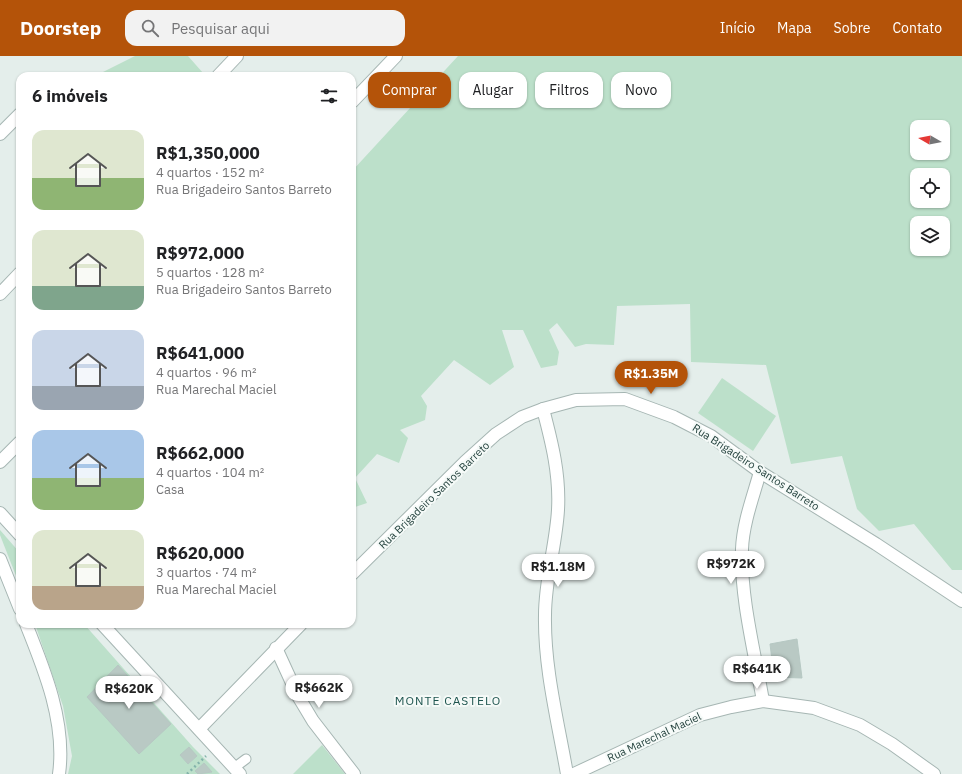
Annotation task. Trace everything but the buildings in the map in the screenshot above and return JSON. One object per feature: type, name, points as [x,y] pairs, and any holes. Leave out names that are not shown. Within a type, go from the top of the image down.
[{"type":"street","points":[[222,72],[237,56]]},
{"type":"street","points":[[356,98],[396,56]]},
{"type":"street","points":[[0,134],[16,118]]},
{"type":"street","points":[[0,294],[16,277]]},
{"type":"street","name":"Rua Brigadeiro Santos Barreto","points":[[356,570],[465,462],[496,434],[522,417],[543,409],[576,400],[625,399],[674,417],[711,436],[760,472],[876,544],[962,601]]},
{"type":"street","points":[[543,409],[556,461],[559,482],[558,510],[546,585],[545,645],[567,774]]},
{"type":"street","points":[[0,462],[16,446]]},
{"type":"street","points":[[760,472],[745,524],[742,549],[743,584],[763,701]]},
{"type":"street","points":[[0,513],[16,530]]},
{"type":"street","points":[[0,559],[16,599]]},
{"type":"street","points":[[28,628],[42,664],[55,708],[62,755],[59,774]]},
{"type":"street","points":[[106,628],[237,771]]},
{"type":"street","points":[[199,730],[297,628]]},
{"type":"street","points":[[276,648],[298,696],[313,721],[354,774]]},
{"type":"street","name":"Rua Marechal Maciel","points":[[574,774],[700,715],[763,701],[814,708],[860,725],[892,744],[934,774]]},
{"type":"lane","points":[[237,771],[246,759]]},
{"type":"path","points":[[187,774],[204,757],[217,750]]},
{"type":"green space","points":[[135,56],[188,56],[202,72],[103,72]]},
{"type":"green space","points":[[458,56],[962,56],[962,570],[952,570],[914,524],[879,531],[857,509],[842,456],[791,464],[766,365],[691,362],[690,304],[617,306],[614,345],[586,344],[575,347],[557,323],[549,330],[559,352],[557,365],[541,368],[523,330],[502,330],[514,367],[490,385],[454,360],[421,396],[427,406],[425,420],[400,430],[408,438],[399,463],[377,454],[356,477],[356,167],[410,108],[451,108],[451,72],[443,72]]},
{"type":"green space","points":[[722,378],[776,416],[753,451],[698,413]]},
{"type":"green space","points":[[356,480],[367,503],[356,507]]},
{"type":"green space","points":[[0,530],[16,548],[16,576],[0,535]]},
{"type":"green space","points":[[36,628],[88,628],[193,747],[220,774],[68,774],[72,756],[63,706]]},
{"type":"green space","points":[[322,745],[345,774],[293,774]]},
{"type":"district","name":"MONTE CASTELO","points":[[448,701]]}]
